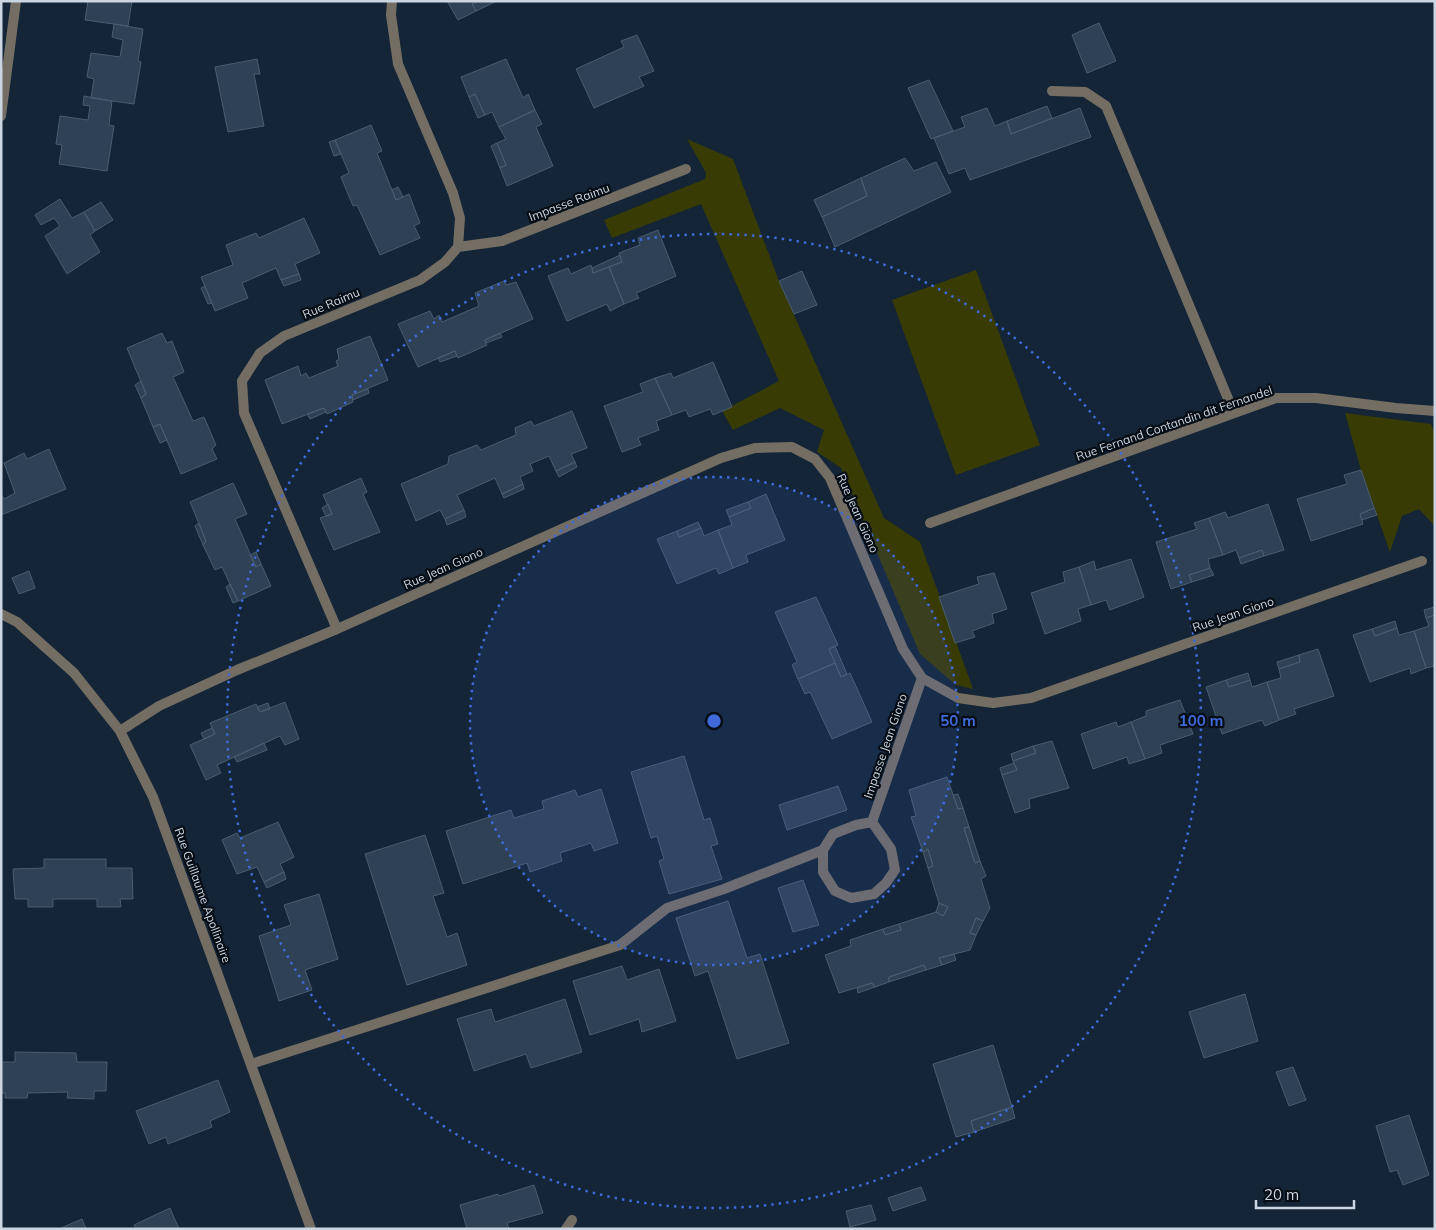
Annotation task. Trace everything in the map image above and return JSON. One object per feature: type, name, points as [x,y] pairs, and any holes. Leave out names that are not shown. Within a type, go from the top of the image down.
[{"type":"street","points":[[1,116],[16,1]]},
{"type":"street","points":[[392,1],[398,64],[456,202],[460,218],[458,247]]},
{"type":"street","points":[[1052,91],[1085,92],[1106,106],[1234,413]]},
{"type":"street","name":"Impasse Raimu","points":[[458,247],[502,241],[686,169]]},
{"type":"street","name":"Rue Raimu","points":[[337,629],[244,413],[242,381],[260,353],[284,336],[420,280],[445,262],[458,247]]},
{"type":"street","name":"Rue Fernand Contandin dit Fernandel","points":[[930,523],[1276,398],[1316,398],[1435,411]]},
{"type":"street","name":"Rue Jean Giono","points":[[120,731],[160,706],[237,670],[337,629],[721,458],[754,448],[792,447],[815,459],[830,478],[903,649],[922,678],[958,698],[993,703],[1031,698],[1422,561]]},
{"type":"street","name":"Rue Guillaume Apollinaire","points":[[1,614],[17,622],[74,673],[120,731],[153,797],[311,1229]]},
{"type":"street","name":"Impasse Jean Giono","points":[[872,822],[922,678]]},
{"type":"street","points":[[872,822],[891,849],[895,870],[886,884],[874,894],[851,898],[836,891],[823,872],[823,850],[833,834],[856,825],[872,822]]},
{"type":"street","points":[[251,1064],[620,945],[667,908],[724,889],[823,850]]},
{"type":"shaded area","points":[[687,139],[733,159],[779,281],[884,518],[920,542],[973,689],[956,685],[920,654],[841,468],[817,452],[824,430],[780,408],[733,430],[722,411],[779,381],[701,204],[612,238],[604,220],[705,179],[706,173]]},
{"type":"shaded area","points":[[976,270],[1040,445],[956,475],[892,300]]},
{"type":"shaded area","points":[[1345,413],[1431,424],[1435,435],[1435,526],[1419,509],[1402,516],[1390,552],[1361,470]]},
{"type":"building","points":[[88,1],[132,1],[128,26],[85,20]]},
{"type":"building","points":[[447,1],[479,1],[472,4],[476,11],[458,20]]},
{"type":"building","points":[[479,1],[497,1],[476,11],[472,4]]},
{"type":"building","points":[[1099,23],[1116,61],[1087,73],[1072,35]]},
{"type":"building","points":[[114,24],[143,29],[138,61],[141,62],[134,104],[91,98],[94,79],[87,77],[91,53],[120,57],[123,40],[112,37]]},
{"type":"building","points":[[637,35],[654,71],[639,77],[644,86],[594,108],[576,69],[624,47],[621,41]]},
{"type":"building","points":[[257,59],[260,74],[254,74],[264,126],[228,132],[215,67]]},
{"type":"building","points":[[506,59],[523,98],[528,94],[535,110],[499,127],[492,112],[485,115],[475,94],[469,97],[461,77]]},
{"type":"building","points":[[929,80],[953,131],[931,139],[908,88]]},
{"type":"building","points":[[475,94],[485,115],[478,118],[469,97]]},
{"type":"building","points":[[84,96],[112,101],[109,125],[114,126],[107,171],[59,164],[62,145],[56,144],[60,116],[88,120],[90,106],[83,105]]},
{"type":"building","points":[[1047,106],[1052,118],[1011,134],[1007,121]]},
{"type":"building","points":[[987,108],[995,126],[1007,121],[1011,134],[1080,108],[1091,137],[970,180],[965,168],[949,174],[934,138],[965,127],[961,117]]},
{"type":"building","points":[[535,110],[542,124],[536,127],[553,166],[507,186],[500,168],[506,165],[497,143],[506,139],[499,127]]},
{"type":"building","points":[[371,125],[382,151],[377,153],[396,200],[409,194],[420,223],[414,226],[420,238],[380,255],[357,205],[353,206],[341,177],[349,173],[335,140]]},
{"type":"building","points":[[335,140],[341,154],[334,156],[329,142]]},
{"type":"building","points":[[497,143],[506,165],[500,168],[491,146]]},
{"type":"building","points":[[905,158],[914,171],[936,162],[951,192],[835,247],[822,217],[867,196],[861,178]]},
{"type":"building","points":[[861,178],[867,196],[822,217],[814,200]]},
{"type":"building","points":[[398,187],[403,197],[396,200],[392,190]]},
{"type":"building","points":[[60,199],[72,218],[84,212],[95,231],[90,235],[100,252],[67,274],[45,236],[60,226],[54,218],[41,225],[35,215]]},
{"type":"building","points":[[101,202],[113,220],[95,231],[84,212]]},
{"type":"building","points":[[304,218],[320,253],[295,264],[299,274],[281,280],[276,268],[242,283],[248,298],[215,311],[201,277],[233,265],[226,245],[256,233],[259,238]]},
{"type":"building","points":[[658,230],[676,276],[636,293],[639,298],[624,304],[609,267],[622,262],[619,253],[640,245],[638,238]]},
{"type":"building","points":[[620,255],[622,262],[593,273],[592,268]]},
{"type":"building","points":[[591,265],[593,273],[609,267],[624,304],[610,311],[607,304],[567,321],[548,276],[568,268],[571,274]]},
{"type":"building","points":[[802,271],[817,305],[794,314],[779,281]]},
{"type":"building","points":[[299,274],[301,280],[284,286],[281,280]]},
{"type":"building","points":[[504,281],[506,285],[516,282],[533,319],[485,340],[487,345],[458,358],[455,351],[418,367],[398,324],[430,311],[434,319],[439,315],[442,322],[479,306],[475,293]]},
{"type":"building","points":[[205,286],[212,303],[208,304],[201,288]]},
{"type":"building","points":[[162,333],[167,343],[172,341],[184,372],[173,377],[193,421],[204,417],[216,445],[212,449],[217,459],[181,474],[160,424],[153,427],[141,398],[146,394],[127,348]]},
{"type":"building","points":[[500,333],[502,337],[486,343],[485,340]]},
{"type":"building","points":[[370,336],[388,380],[352,395],[353,402],[327,414],[324,408],[282,424],[265,380],[298,366],[301,376],[306,373],[309,378],[338,366],[336,361],[339,359],[337,349]]},
{"type":"building","points":[[455,351],[457,356],[440,362],[438,358]]},
{"type":"building","points":[[713,362],[732,407],[713,415],[710,409],[689,417],[686,410],[672,415],[655,378],[671,373],[673,378]]},
{"type":"building","points":[[655,378],[672,415],[656,421],[659,430],[638,438],[641,445],[622,452],[604,406],[643,392],[640,384]]},
{"type":"building","points":[[141,381],[146,394],[141,398],[135,385]]},
{"type":"building","points":[[368,389],[369,393],[353,400],[352,395]]},
{"type":"building","points":[[324,408],[326,412],[310,419],[307,414]]},
{"type":"building","points":[[572,411],[587,448],[571,454],[575,462],[556,471],[549,456],[530,464],[533,471],[520,477],[523,484],[502,494],[495,478],[457,495],[464,510],[445,519],[440,510],[416,521],[401,484],[448,464],[449,456],[477,445],[481,450],[516,435],[515,428],[531,421],[534,426]]},
{"type":"building","points":[[160,424],[167,440],[160,443],[153,427]]},
{"type":"building","points":[[49,449],[66,489],[1,515],[1,494],[4,499],[15,493],[4,463],[24,453],[27,459]]},
{"type":"building","points":[[575,462],[577,467],[559,477],[556,471]]},
{"type":"building","points":[[1361,470],[1374,508],[1360,514],[1363,524],[1311,541],[1297,499],[1347,484],[1344,475]]},
{"type":"building","points":[[361,478],[367,492],[363,494],[380,532],[334,550],[320,518],[332,514],[323,495]]},
{"type":"building","points":[[233,483],[247,514],[235,519],[256,567],[261,564],[271,586],[238,601],[222,567],[215,570],[203,545],[206,541],[190,502]]},
{"type":"building","points":[[523,484],[524,489],[504,498],[502,494]]},
{"type":"building","points":[[766,494],[785,540],[746,555],[748,562],[733,568],[718,530],[732,525],[729,517],[751,508],[748,502]]},
{"type":"building","points":[[748,502],[751,508],[729,517],[726,510]]},
{"type":"building","points":[[328,504],[332,514],[326,516],[322,508]]},
{"type":"building","points":[[1268,504],[1284,550],[1264,556],[1262,550],[1239,558],[1236,550],[1223,555],[1209,518],[1225,512],[1228,518]]},
{"type":"building","points":[[1374,508],[1377,515],[1362,520],[1360,514]]},
{"type":"building","points":[[464,510],[466,517],[447,525],[445,519]]},
{"type":"building","points":[[1209,518],[1223,555],[1208,559],[1210,568],[1189,575],[1192,582],[1171,589],[1156,542],[1197,529],[1194,523]]},
{"type":"building","points":[[698,522],[701,528],[679,537],[677,531]]},
{"type":"building","points":[[199,523],[206,541],[203,545],[195,526]]},
{"type":"building","points":[[701,528],[704,536],[718,530],[733,568],[719,574],[716,568],[677,584],[657,539],[677,531],[679,537]]},
{"type":"building","points":[[1262,550],[1264,556],[1241,564],[1239,558]]},
{"type":"building","points":[[256,552],[261,564],[256,567],[250,555]]},
{"type":"building","points":[[1131,559],[1144,597],[1110,610],[1106,600],[1091,605],[1079,567],[1094,561],[1096,570]]},
{"type":"building","points":[[1079,567],[1091,605],[1078,609],[1081,621],[1045,634],[1031,593],[1065,582],[1063,572]]},
{"type":"building","points":[[1210,568],[1214,575],[1192,582],[1189,575]]},
{"type":"building","points":[[29,571],[35,588],[19,594],[12,578]]},
{"type":"building","points":[[994,573],[1007,609],[992,614],[994,623],[972,631],[975,637],[955,643],[939,597],[979,584],[977,577]]},
{"type":"building","points":[[230,584],[238,601],[233,603],[226,587]]},
{"type":"building","points":[[816,597],[838,645],[829,649],[835,663],[798,679],[792,665],[797,662],[775,612]]},
{"type":"building","points":[[1435,607],[1435,615],[1426,618],[1424,610]]},
{"type":"building","points":[[1435,615],[1435,666],[1426,668],[1414,631],[1429,626],[1426,618]]},
{"type":"building","points":[[1395,621],[1397,628],[1375,636],[1372,629]]},
{"type":"building","points":[[1397,628],[1399,635],[1414,631],[1426,668],[1411,674],[1410,668],[1370,682],[1353,635],[1372,629],[1375,636]]},
{"type":"building","points":[[835,646],[847,674],[841,677],[829,649]]},
{"type":"building","points":[[1318,649],[1334,696],[1294,709],[1296,714],[1279,720],[1267,682],[1281,678],[1279,669],[1300,662],[1299,655]]},
{"type":"building","points":[[1299,655],[1300,662],[1279,669],[1277,662]]},
{"type":"building","points":[[835,663],[841,677],[850,673],[872,722],[832,739],[810,692],[805,694],[798,679]]},
{"type":"building","points":[[1248,673],[1250,680],[1229,687],[1226,680]]},
{"type":"building","points":[[1226,680],[1229,687],[1250,680],[1252,687],[1267,682],[1279,720],[1265,726],[1262,720],[1222,734],[1206,687]]},
{"type":"building","points":[[1180,700],[1193,734],[1160,745],[1162,753],[1145,759],[1131,722],[1146,716],[1146,711]]},
{"type":"building","points":[[285,702],[299,739],[285,745],[280,736],[217,765],[221,773],[206,780],[190,745],[215,734],[210,723],[256,704],[260,712]]},
{"type":"building","points":[[268,703],[270,709],[260,712],[257,707]]},
{"type":"building","points":[[1116,722],[1118,727],[1131,722],[1145,759],[1129,764],[1127,757],[1093,769],[1081,734]]},
{"type":"building","points":[[212,728],[215,734],[204,739],[201,733]]},
{"type":"building","points":[[1052,741],[1069,788],[1029,799],[1030,808],[1015,813],[1002,775],[1017,770],[1013,761],[1036,753],[1033,746]]},
{"type":"building","points":[[264,743],[267,750],[237,762],[234,757]]},
{"type":"building","points":[[1033,746],[1036,753],[1013,761],[1011,754]]},
{"type":"building","points":[[684,756],[704,820],[710,818],[718,844],[711,846],[722,879],[669,894],[659,861],[664,859],[657,836],[651,838],[631,772]]},
{"type":"building","points":[[1014,763],[1017,770],[1002,775],[1000,768]]},
{"type":"building","points":[[947,777],[958,809],[963,808],[969,827],[964,828],[975,863],[980,861],[986,876],[981,879],[990,908],[983,921],[976,918],[970,933],[976,935],[970,950],[939,958],[942,965],[926,970],[924,965],[889,977],[889,982],[875,987],[872,983],[839,993],[825,955],[851,946],[850,940],[883,929],[885,935],[901,930],[899,924],[936,912],[943,916],[948,907],[939,903],[928,868],[933,866],[928,849],[923,852],[911,817],[916,816],[909,790]]},
{"type":"building","points":[[838,786],[847,810],[787,830],[779,805]]},
{"type":"building","points":[[601,789],[618,843],[594,851],[591,843],[560,853],[562,861],[530,872],[527,863],[463,884],[446,831],[511,810],[514,818],[544,809],[542,801],[575,790],[578,797]]},
{"type":"building","points":[[958,794],[963,808],[958,809],[953,795]]},
{"type":"building","points":[[278,822],[294,857],[280,864],[284,872],[264,882],[257,867],[237,874],[222,840],[237,833],[240,838]]},
{"type":"building","points":[[969,827],[980,861],[975,863],[964,828]]},
{"type":"building","points":[[425,835],[444,893],[433,896],[447,937],[457,933],[467,965],[407,985],[365,854]]},
{"type":"building","points":[[928,849],[933,866],[928,868],[923,852]]},
{"type":"building","points":[[44,859],[106,859],[106,868],[132,868],[133,899],[120,899],[121,907],[97,907],[97,899],[53,899],[53,907],[28,907],[28,899],[15,899],[13,869],[44,868]]},
{"type":"building","points":[[284,872],[286,879],[267,888],[264,882]]},
{"type":"building","points":[[803,880],[819,925],[793,932],[778,888]]},
{"type":"building","points":[[319,894],[338,959],[305,970],[312,990],[279,1001],[259,936],[291,925],[284,905]]},
{"type":"building","points":[[728,901],[747,958],[760,954],[789,1043],[737,1059],[708,971],[695,976],[676,918]]},
{"type":"building","points":[[939,903],[948,907],[943,916],[936,912]]},
{"type":"building","points":[[976,918],[983,921],[976,935],[970,933]]},
{"type":"building","points":[[899,924],[901,930],[885,935],[883,929]]},
{"type":"building","points":[[954,954],[956,960],[942,965],[939,958]]},
{"type":"building","points":[[924,965],[926,970],[889,982],[889,977]]},
{"type":"building","points":[[622,966],[627,980],[659,969],[676,1021],[642,1032],[639,1019],[590,1035],[573,981]]},
{"type":"building","points":[[872,983],[875,987],[858,993],[857,988]]},
{"type":"building","points":[[1245,994],[1258,1041],[1204,1058],[1189,1012]]},
{"type":"building","points":[[565,999],[582,1052],[531,1068],[526,1054],[474,1071],[457,1019],[491,1009],[495,1022]]},
{"type":"building","points":[[993,1045],[1012,1107],[971,1121],[974,1132],[956,1137],[933,1064]]},
{"type":"building","points":[[15,1052],[76,1053],[77,1062],[107,1062],[106,1091],[94,1091],[94,1099],[67,1098],[68,1092],[28,1093],[27,1098],[5,1098],[5,1093],[1,1093],[1,1062],[15,1062]]},
{"type":"building","points":[[1293,1067],[1306,1100],[1289,1106],[1276,1072]]},
{"type":"building","points":[[218,1080],[230,1112],[210,1121],[212,1127],[168,1144],[166,1137],[149,1144],[136,1111]]},
{"type":"building","points":[[1012,1107],[1015,1118],[974,1132],[971,1121]]},
{"type":"building","points":[[1409,1115],[1429,1175],[1403,1185],[1397,1170],[1390,1172],[1376,1126]]},
{"type":"building","points":[[534,1185],[543,1213],[507,1223],[509,1229],[467,1229],[460,1205]]},
{"type":"building","points":[[921,1187],[926,1200],[893,1211],[888,1198]]},
{"type":"building","points":[[871,1205],[876,1220],[850,1227],[846,1211]]},
{"type":"building","points":[[170,1208],[179,1229],[136,1229],[134,1225]]},
{"type":"building","points":[[82,1219],[86,1229],[59,1229]]}]
